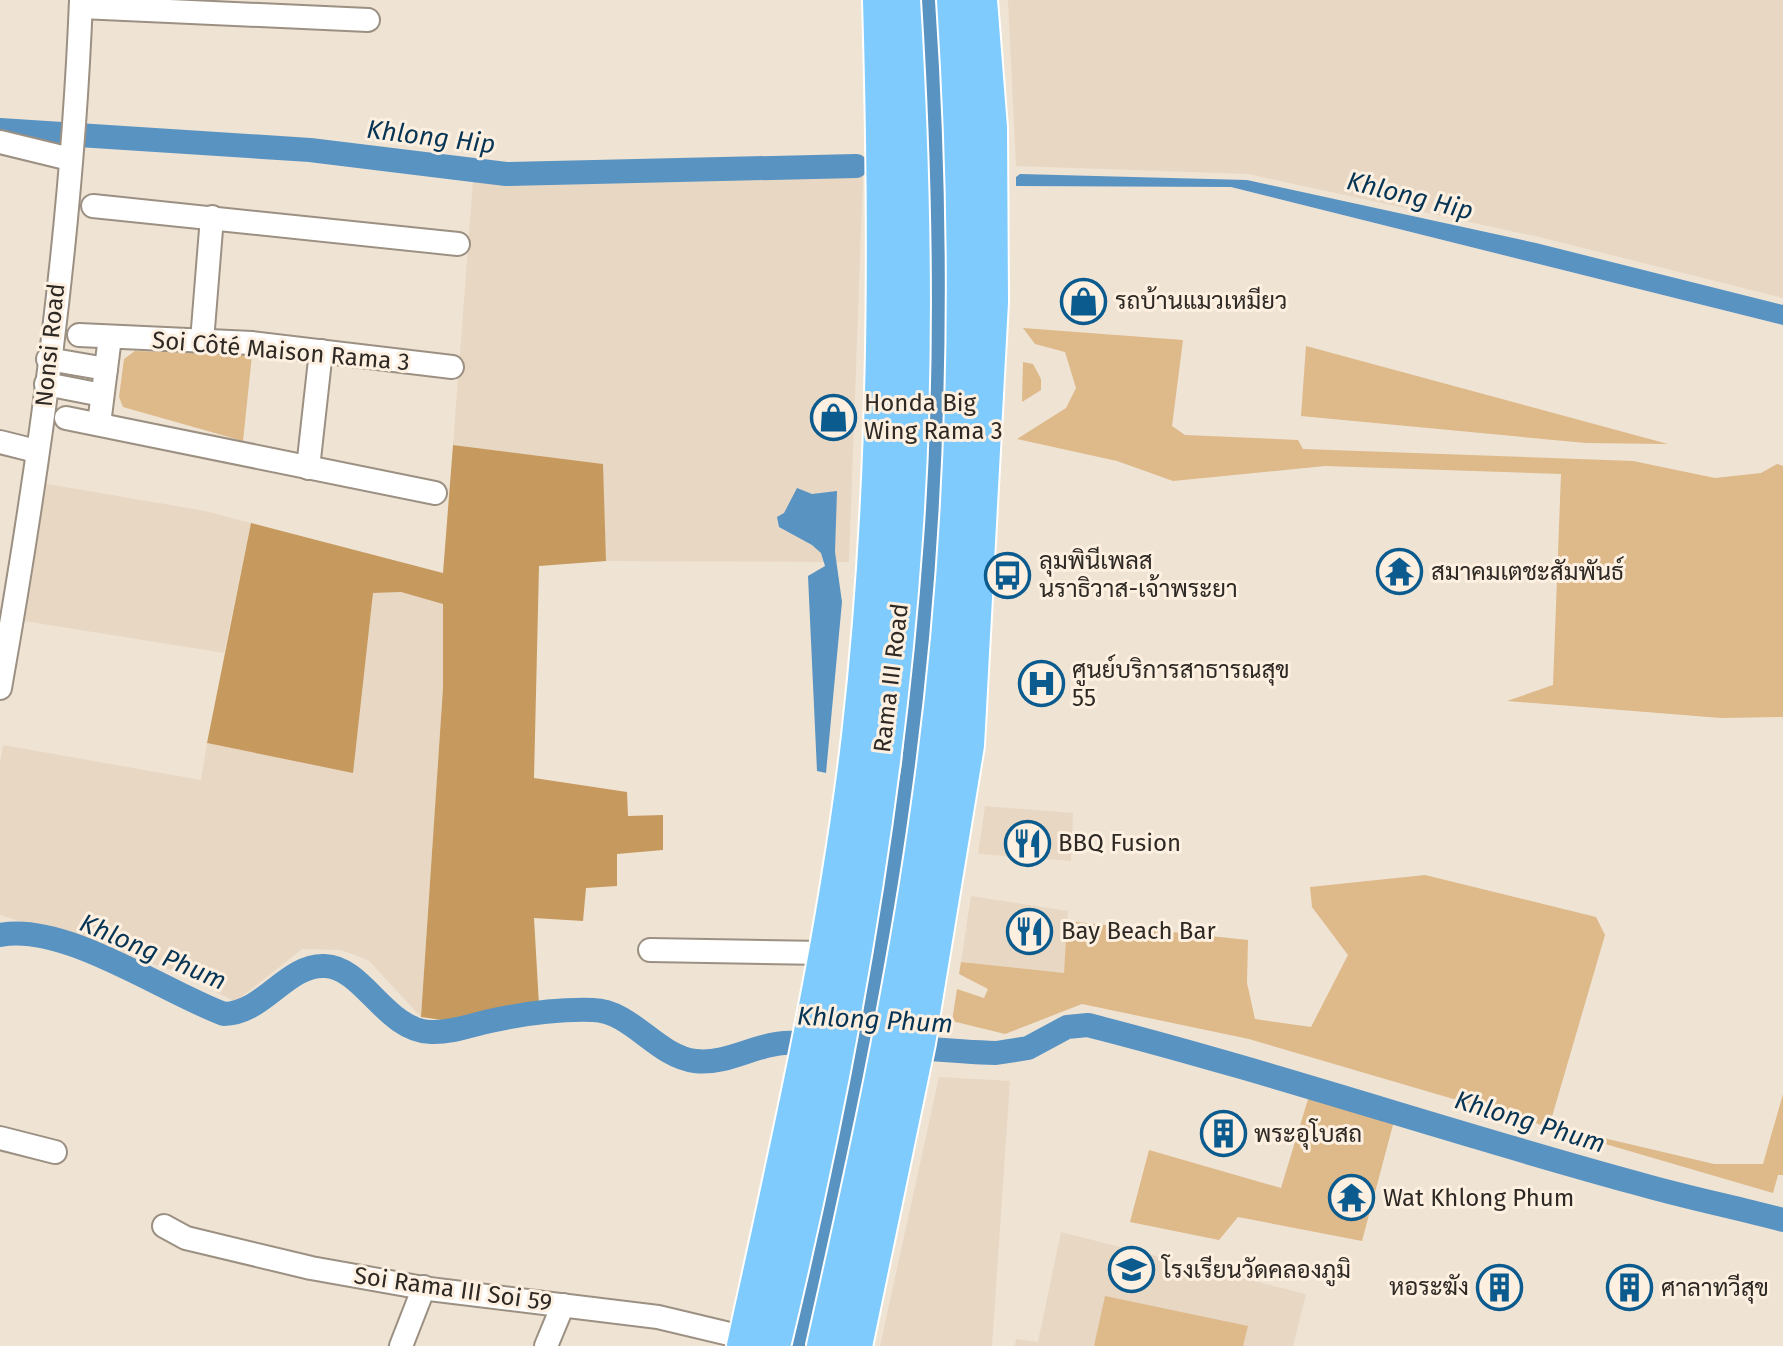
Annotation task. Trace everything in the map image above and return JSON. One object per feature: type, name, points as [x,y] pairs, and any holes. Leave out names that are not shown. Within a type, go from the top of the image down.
[{"type":"main road","name":"Rama III Road","points":[[754,1343],[859,740],[878,501],[886,306],[880,0]]},
{"type":"main road","name":"Rama III Road","points":[[754,1343],[829,1097],[864,897],[897,635],[911,410],[914,233],[903,0]]},
{"type":"main road","name":"Rama III Road","points":[[824,1346],[882,1089],[908,945],[929,807],[946,645],[962,396],[964,259],[954,0]]},
{"type":"main road","points":[[855,1346],[911,1082],[968,731],[991,302],[990,128],[980,0]]},
{"type":"street","points":[[81,4],[368,20]]},
{"type":"street","name":"Nonsi Road","points":[[0,688],[46,384],[72,143],[81,4]]},
{"type":"street","points":[[0,142],[72,143]]},
{"type":"street","points":[[93,206],[458,244]]},
{"type":"street","points":[[202,341],[212,217]]},
{"type":"street","name":"Soi Côté Maison Rama 3","points":[[79,335],[321,351],[452,367]]},
{"type":"street","points":[[99,424],[110,337]]},
{"type":"street","points":[[308,468],[321,351]]},
{"type":"street","points":[[48,359],[106,369]]},
{"type":"street","points":[[46,384],[102,395]]},
{"type":"street","points":[[66,418],[435,493]]},
{"type":"street","points":[[0,442],[36,451]]},
{"type":"street","points":[[650,950],[824,953]]},
{"type":"street","points":[[0,1138],[55,1152]]},
{"type":"street","name":"Soi Rama III Soi 59","points":[[164,1226],[186,1238],[267,1259],[424,1287],[658,1317],[754,1343]]},
{"type":"street","points":[[401,1346],[424,1287]]},
{"type":"street","points":[[546,1346],[563,1305]]},
{"type":"shaded area","points":[[1008,0],[1783,0],[1783,298],[1539,237],[1248,174],[1016,166]]},
{"type":"shaded area","points":[[863,174],[849,562],[606,561],[602,464],[453,445],[473,181]]},
{"type":"shaded area","points":[[1023,328],[1183,340],[1172,426],[1185,435],[1298,440],[1303,449],[1633,461],[1715,478],[1761,473],[1777,464],[1783,466],[1783,717],[1721,718],[1507,701],[1553,685],[1561,474],[1325,466],[1173,481],[1117,461],[1017,439],[1066,408],[1076,388],[1065,352],[1035,344]]},
{"type":"shaded area","points":[[1306,346],[1668,444],[1586,443],[1301,416]]},
{"type":"shaded area","points":[[135,351],[252,355],[243,441],[123,407],[119,397],[124,359]]},
{"type":"shaded area","points":[[1023,362],[1033,364],[1041,379],[1041,390],[1022,402]]},
{"type":"shaded area","points":[[453,445],[603,464],[606,561],[539,566],[534,778],[627,792],[628,816],[663,815],[663,850],[617,854],[617,886],[586,888],[583,921],[534,918],[539,1005],[442,1020],[421,1017],[443,688],[443,604],[401,592],[373,593],[353,773],[207,743],[251,523],[443,573]]},
{"type":"shaded area","points":[[42,483],[205,511],[251,523],[224,653],[24,621]]},
{"type":"shaded area","points":[[401,592],[443,604],[443,688],[421,1017],[368,960],[341,950],[302,949],[235,1002],[184,974],[0,915],[0,763],[3,745],[201,780],[207,743],[352,772],[373,593]]},
{"type":"shaded area","name":"BBQ Fusion","points":[[985,806],[1073,813],[1071,861],[978,854]]},
{"type":"shaded area","points":[[1425,875],[1596,917],[1605,935],[1549,1127],[1249,1039],[1082,1004],[1005,1034],[952,1021],[957,989],[984,998],[988,989],[959,974],[961,962],[1064,973],[1067,921],[1248,940],[1247,983],[1255,1019],[1311,1027],[1348,955],[1312,907],[1310,887]]},
{"type":"shaded area","name":"Bay Beach Bar","points":[[971,896],[1068,911],[1064,973],[961,962]]},
{"type":"shaded area","points":[[939,1077],[1010,1081],[992,1346],[880,1346]]},
{"type":"shaded area","points":[[1783,1094],[1783,1175],[1778,1175],[1773,1193],[1571,1134],[1595,1136],[1714,1164],[1763,1164]]},
{"type":"shaded area","points":[[1309,1096],[1394,1121],[1362,1241],[1238,1217],[1219,1240],[1130,1222],[1149,1150],[1281,1188]]},
{"type":"shaded area","name":"โรงเรียนวัดคลองภูมิ","points":[[1061,1232],[1306,1294],[1293,1346],[1015,1346],[1016,1339],[1038,1342]]},
{"type":"shaded area","points":[[1105,1296],[1248,1326],[1243,1346],[1094,1346]]},
{"type":"water","points":[[1020,174],[1247,180],[1536,243],[1783,305],[1783,325],[1231,187],[1016,186],[1016,177]]},
{"type":"water","points":[[797,488],[812,494],[837,491],[835,552],[842,602],[826,773],[817,771],[808,576],[825,566],[821,553],[779,527],[777,517],[784,513]]},
{"type":"waterway","points":[[803,1346],[866,1047],[914,765],[936,506],[942,234],[930,0]]},
{"type":"waterway","name":"Khlong Hip","points":[[0,130],[310,150],[506,174],[856,166]]},
{"type":"waterway","name":"Khlong Phum","points":[[0,935],[26,934],[83,948],[224,1014],[251,1006],[311,967],[325,966],[339,969],[351,977],[388,1011],[415,1029],[446,1031],[528,1014],[593,1010],[620,1018],[668,1051],[695,1061],[718,1060],[784,1043],[810,1042],[996,1053],[1028,1048],[1067,1027],[1088,1025],[1225,1062],[1567,1164],[1783,1220]]},
{"type":"place","name":"รถบ้านแมวเหมียว","points":[[1084,301]]},
{"type":"place","name":"Honda Big Wing Rama 3","points":[[833,417]]},
{"type":"place","name":"สมาคมเตชะสัมพันธ์","points":[[1400,572]]},
{"type":"place","name":"ลุมพินีเพลส นราธิวาส-เจ้าพระยา","points":[[1008,575]]},
{"type":"place","name":"ศูนย์บริการสาธารณสุข 55","points":[[1041,684]]},
{"type":"place","name":"BBQ Fusion","points":[[1027,843]]},
{"type":"place","name":"Bay Beach Bar","points":[[1030,931]]},
{"type":"place","name":"พระอุโบสถ","points":[[1223,1134]]},
{"type":"place","name":"Wat Khlong Phum","points":[[1352,1198]]},
{"type":"place","name":"โรงเรียนวัดคลองภูมิ","points":[[1131,1270]]},
{"type":"place","name":"หอระฆัง","points":[[1500,1287]]},
{"type":"place","name":"ศาลาทวีสุข","points":[[1630,1288]]}]
